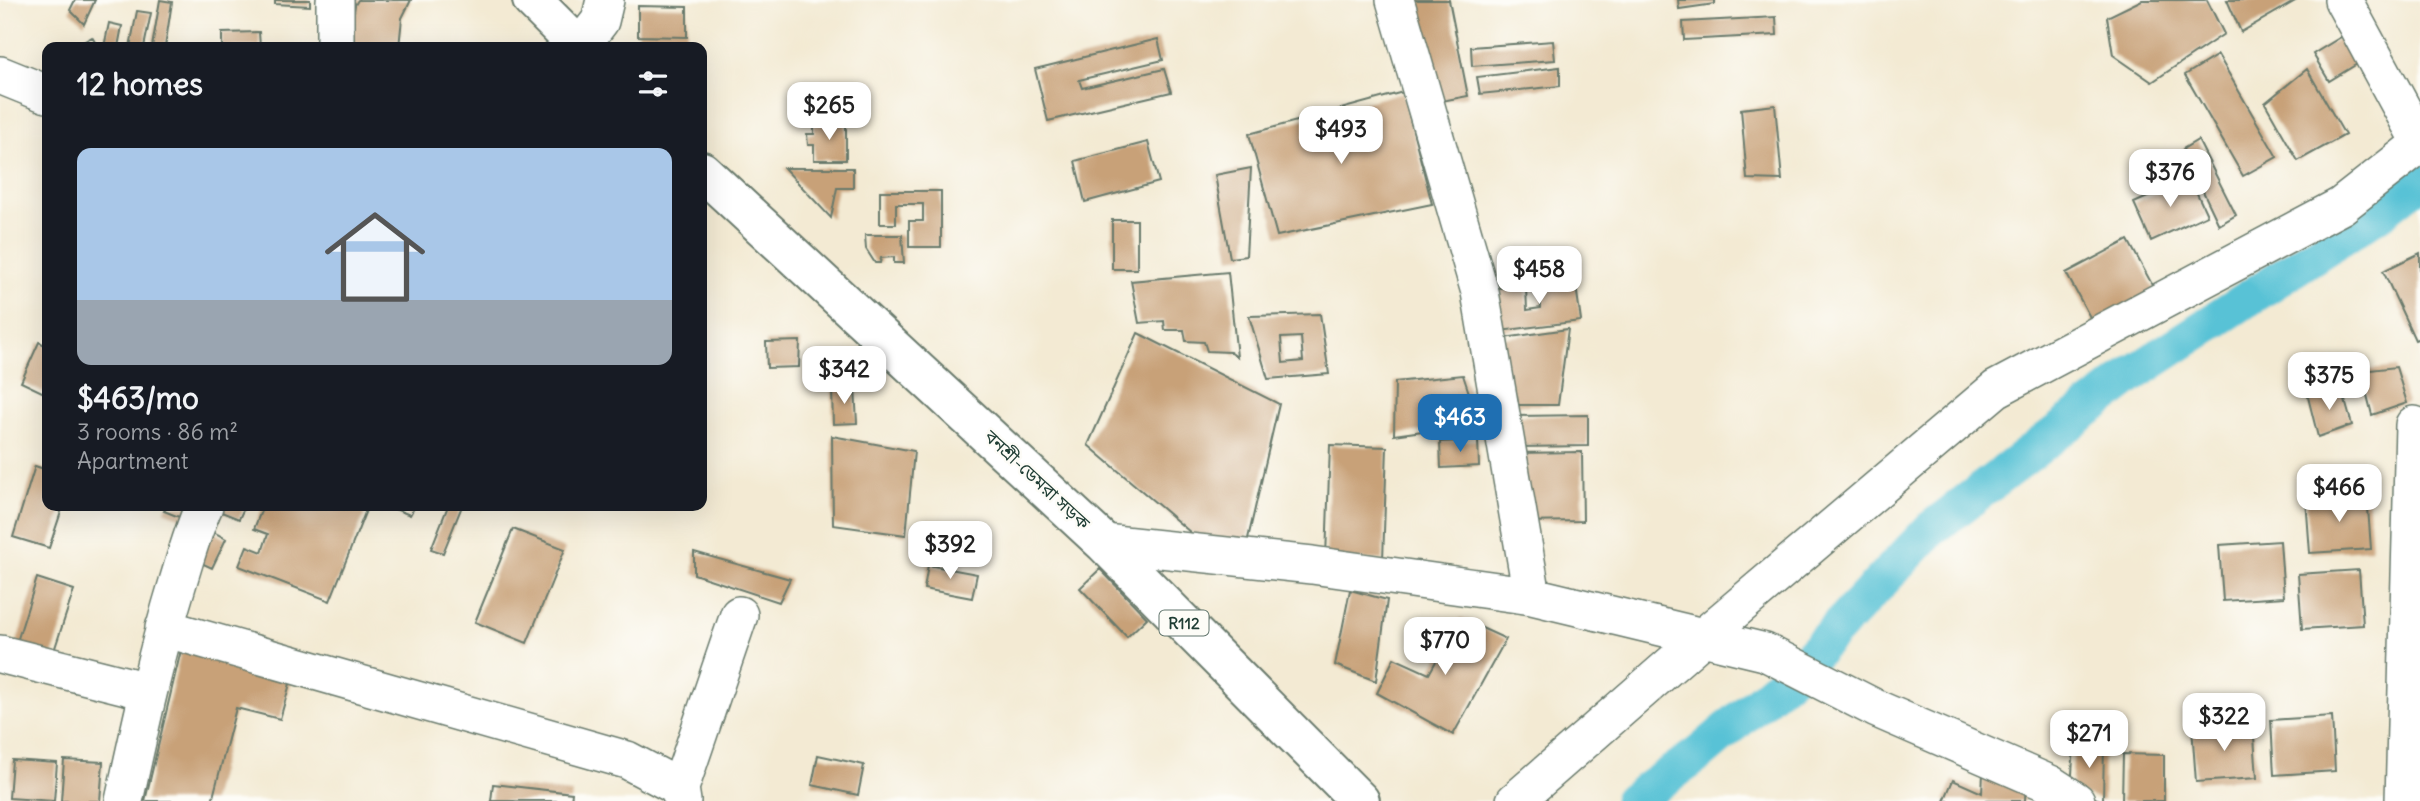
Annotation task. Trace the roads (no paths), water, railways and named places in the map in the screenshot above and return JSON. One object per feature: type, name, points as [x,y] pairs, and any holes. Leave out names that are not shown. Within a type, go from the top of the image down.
[{"type":"main road","points":[[532,0],[574,42]]},
{"type":"main road","name":"বনশ্রী-ডেমরা সড়ক","points":[[707,176],[1104,542],[1360,801]]},
{"type":"street","points":[[335,0],[335,42]]},
{"type":"street","points":[[583,42],[600,21],[605,0]]},
{"type":"street","points":[[1395,0],[1480,292],[1532,596]]},
{"type":"street","points":[[1514,801],[1996,389],[2341,206],[2420,143],[2343,0]]},
{"type":"street","points":[[0,75],[42,92]]},
{"type":"street","points":[[2404,801],[2414,425]]},
{"type":"street","points":[[124,801],[147,691],[164,628],[202,511]]},
{"type":"street","points":[[1104,542],[1312,565],[1532,596],[1765,652],[1877,709],[2050,784],[2076,801]]},
{"type":"street","points":[[164,628],[627,760],[681,794],[739,615]]},
{"type":"street","points":[[0,654],[147,691]]},
{"type":"waterway","points":[[1632,801],[1699,754],[1799,668],[1931,529],[2136,372],[2383,210],[2420,181]]}]
